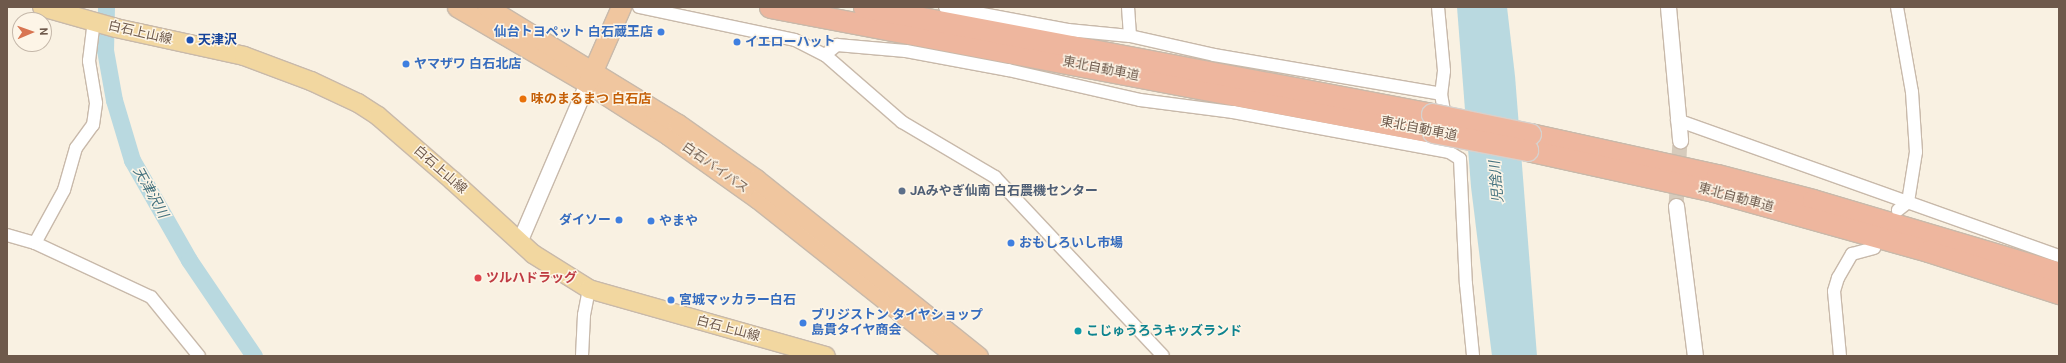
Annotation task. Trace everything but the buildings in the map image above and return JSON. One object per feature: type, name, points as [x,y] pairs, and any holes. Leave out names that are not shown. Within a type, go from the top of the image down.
[{"type":"highway","name":"白石バイパス","points":[[457,7],[590,77]]},
{"type":"highway","name":"白石バイパス","points":[[487,7],[590,77],[668,135],[758,198],[962,354]]},
{"type":"highway","points":[[590,77],[621,7]]},
{"type":"highway","name":"東北自動車道","points":[[770,7],[1432,123]]},
{"type":"highway","name":"東北自動車道","points":[[864,7],[1432,123],[1529,142],[1718,175],[1813,200],[2059,273]]},
{"type":"highway","name":"東北自動車道","points":[[1529,142],[1928,251],[2059,293]]},
{"type":"main road","name":"白石上山線","points":[[42,7],[104,25],[244,56],[284,70],[352,100],[392,127],[519,242],[549,266],[589,289],[826,356]]},
{"type":"street","points":[[639,7],[796,40],[825,55],[902,122],[995,177],[1163,356]]},
{"type":"street","points":[[945,7],[1068,30],[1130,36],[1214,55],[1441,94]]},
{"type":"street","points":[[1128,7],[1130,36]]},
{"type":"street","points":[[1438,7],[1444,71],[1441,94],[1449,152]]},
{"type":"street","points":[[1668,7],[1680,140]]},
{"type":"street","points":[[1898,7],[1912,92],[1916,152],[1908,202],[1898,210]]},
{"type":"street","points":[[35,243],[64,190],[76,148],[93,125],[96,103],[89,61],[104,25]]},
{"type":"street","points":[[825,55],[837,45],[906,51],[1008,70],[1140,100],[1233,112],[1449,152],[1460,159],[1466,284],[1473,356]]},
{"type":"street","points":[[519,242],[590,77]]},
{"type":"street","points":[[1677,120],[2059,256]]},
{"type":"street","points":[[1676,206],[1695,356]]},
{"type":"street","points":[[7,235],[35,243],[151,297],[199,356]]},
{"type":"street","points":[[1840,356],[1834,291],[1838,278],[1852,254],[1874,248]]},
{"type":"street","points":[[582,356],[584,315],[589,289]]},
{"type":"water","name":"児捨川","points":[[1457,7],[1507,7],[1515,76],[1537,356],[1492,356],[1471,187]]},
{"type":"waterway","name":"天津沢川","points":[[106,7],[105,50],[114,100],[132,160],[189,260],[254,356]]},
{"type":"tunnel","points":[[1676,206],[1680,140]]},
{"type":"place","name":"仙台トヨペット 白石蔵王店","points":[[661,32]]},
{"type":"place","name":"天津沢","points":[[190,40]]},
{"type":"place","name":"イエローハット","points":[[737,42]]},
{"type":"place","name":"ヤマザワ 白石北店","points":[[406,64]]},
{"type":"place","name":"味のまるまつ 白石店","points":[[523,99]]},
{"type":"place","name":"JAみやぎ仙南 白石農機センター","points":[[902,191]]},
{"type":"place","name":"ダイソー","points":[[619,220]]},
{"type":"place","name":"やまや","points":[[651,221]]},
{"type":"place","name":"おもしろいし市場","points":[[1011,243]]},
{"type":"place","name":"ツルハドラッグ","points":[[478,278]]},
{"type":"place","name":"宮城マッカラー白石","points":[[671,300]]},
{"type":"place","name":"ブリジストン タイヤショップ 島貫タイヤ商会","points":[[803,323]]},
{"type":"place","name":"こじゅうろうキッズランド","points":[[1078,331]]}]
